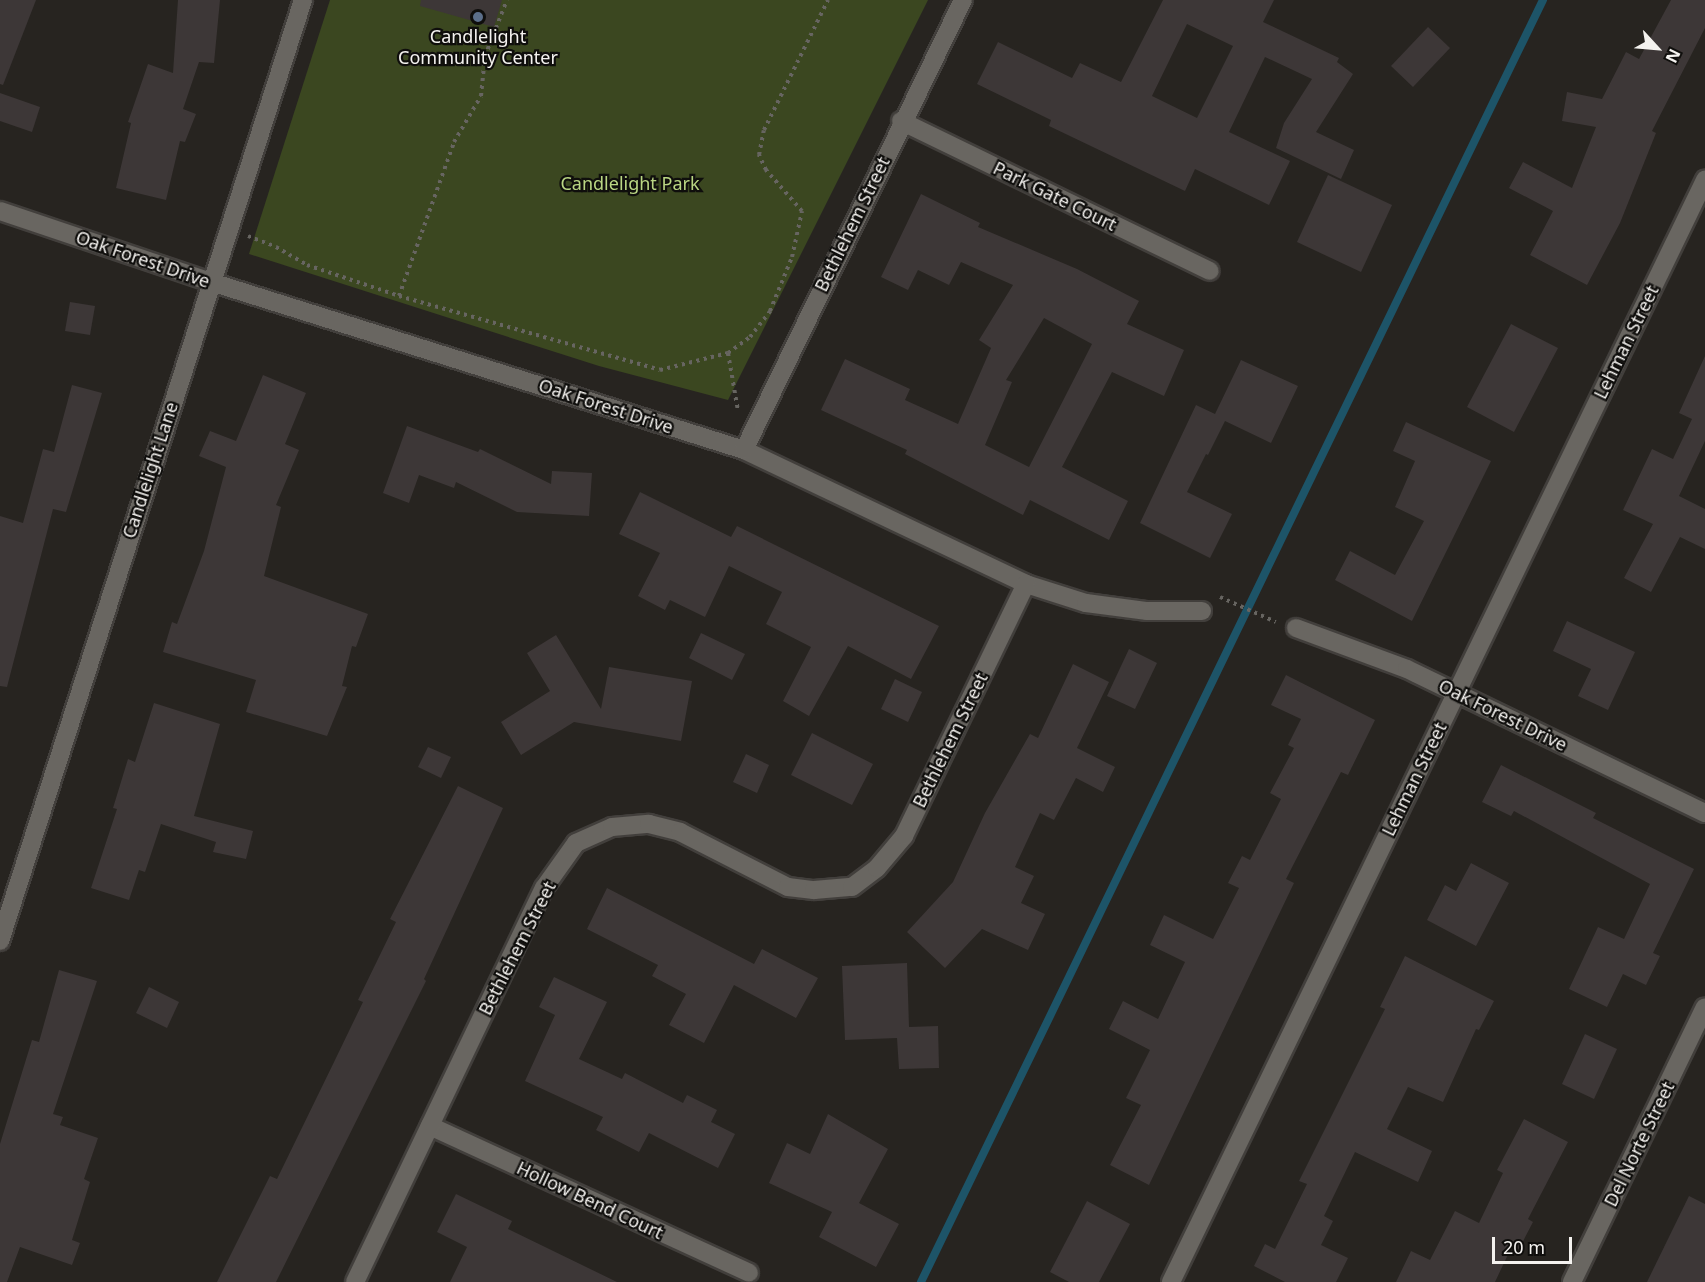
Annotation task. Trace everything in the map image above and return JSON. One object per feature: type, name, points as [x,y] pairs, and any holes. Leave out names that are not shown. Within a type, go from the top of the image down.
[{"type":"street","name":"Candlelight Lane","points":[[0,941],[303,0]]},
{"type":"street","name":"Bethlehem Street","points":[[744,450],[901,121],[963,0]]},
{"type":"street","name":"Park Gate Court","points":[[901,121],[1210,271]]},
{"type":"street","name":"Lehman Street","points":[[1171,1282],[1705,180]]},
{"type":"street","name":"Oak Forest Drive","points":[[0,211],[211,282],[744,450],[1026,584],[1086,603],[1146,611],[1202,611]]},
{"type":"street","name":"Bethlehem Street","points":[[355,1282],[544,888],[576,843],[612,827],[649,824],[680,832],[788,887],[814,890],[852,886],[877,868],[904,836],[1026,584]]},
{"type":"street","name":"Oak Forest Drive","points":[[1290,627],[1407,669],[1705,813]]},
{"type":"street","name":"Del Norte Street","points":[[1572,1282],[1705,1007]]},
{"type":"street","name":"Hollow Bend Court","points":[[430,1126],[749,1273]]},
{"type":"path","points":[[399,296],[454,142],[481,96],[485,56],[507,0]]},
{"type":"path","points":[[227,232],[261,239],[307,265],[399,296],[660,370],[728,353],[750,337],[770,311],[792,257],[802,211],[766,170],[759,155],[764,130],[828,0]]},
{"type":"path","points":[[728,353],[744,450]]},
{"type":"path","points":[[1217,596],[1290,627]]},
{"type":"green space","name":"Candlelight Park","points":[[330,0],[928,0],[728,400],[599,366],[249,254]]},
{"type":"building","points":[[0,0],[36,0],[3,85],[0,84]]},
{"type":"building","points":[[178,0],[220,0],[214,63],[199,62],[183,109],[196,114],[185,142],[180,141],[166,200],[116,188],[131,123],[128,122],[148,64],[173,73]]},
{"type":"building","name":"Candlelight Community Center","points":[[421,0],[502,0],[494,27],[420,6]]},
{"type":"building","points":[[1163,0],[1274,0],[1263,22],[1339,58],[1337,62],[1353,74],[1316,132],[1354,150],[1341,179],[1276,148],[1284,123],[1312,79],[1265,57],[1229,132],[1290,161],[1269,205],[1195,169],[1185,191],[1049,126],[1051,120],[977,84],[998,42],[1072,78],[1080,63],[1121,82]],"holes":[[[1187,24],[1233,46],[1197,118],[1152,96]]]},
{"type":"building","points":[[1671,0],[1705,0],[1705,28],[1652,131],[1656,133],[1620,223],[1587,285],[1530,255],[1553,211],[1509,188],[1523,162],[1572,188],[1596,127],[1562,121],[1567,92],[1602,99],[1626,52],[1639,59]]},
{"type":"building","points":[[1428,27],[1450,48],[1413,87],[1391,66]]},
{"type":"building","points":[[0,93],[40,107],[32,132],[0,121]]},
{"type":"building","points":[[1328,175],[1392,205],[1361,272],[1297,242]]},
{"type":"building","points":[[921,194],[980,223],[978,227],[1077,269],[1139,301],[1127,324],[1184,350],[1164,396],[1112,372],[1062,467],[1128,501],[1109,540],[1030,500],[1023,515],[905,454],[907,450],[821,410],[845,359],[910,389],[905,400],[958,424],[991,348],[979,340],[1013,285],[961,262],[949,285],[918,270],[908,290],[881,277]],"holes":[[[1044,318],[1092,344],[1029,467],[985,445],[1012,382],[1006,380]]]},
{"type":"building","points":[[70,302],[95,306],[90,335],[65,331]]},
{"type":"building","points":[[1511,324],[1558,348],[1514,432],[1467,407]]},
{"type":"building","points":[[1705,356],[1705,441],[1679,496],[1705,509],[1705,549],[1680,537],[1651,592],[1624,578],[1653,524],[1623,510],[1652,449],[1673,459],[1692,419],[1679,413]]},
{"type":"building","points":[[1241,360],[1298,386],[1271,443],[1225,421],[1208,455],[1206,454],[1187,492],[1232,514],[1210,558],[1140,523],[1196,405],[1215,414]]},
{"type":"building","points":[[263,375],[306,393],[285,444],[299,450],[276,505],[281,507],[264,576],[368,614],[356,647],[352,646],[342,686],[347,687],[327,736],[246,712],[256,680],[163,652],[172,622],[177,624],[204,551],[226,467],[199,456],[210,431],[236,441]]},
{"type":"building","points":[[72,385],[102,393],[66,512],[53,509],[7,687],[0,686],[0,516],[23,523],[43,449],[54,452]]},
{"type":"building","points":[[1406,422],[1491,461],[1412,621],[1335,580],[1350,551],[1395,575],[1424,521],[1395,507],[1415,461],[1393,451]]},
{"type":"building","points":[[407,426],[478,452],[480,449],[551,484],[552,471],[592,473],[589,516],[517,512],[456,482],[454,488],[419,475],[409,503],[383,493]]},
{"type":"building","points":[[640,492],[731,537],[737,526],[939,626],[911,679],[848,646],[809,716],[783,701],[811,647],[766,624],[782,592],[729,566],[705,617],[670,600],[665,610],[638,596],[660,553],[619,534]]},
{"type":"building","points":[[1567,621],[1635,652],[1608,710],[1578,696],[1591,669],[1553,651]]},
{"type":"building","points":[[701,633],[745,654],[732,680],[689,658]]},
{"type":"building","points":[[556,635],[601,709],[609,667],[692,681],[681,741],[574,722],[521,755],[501,722],[550,691],[527,653]]},
{"type":"building","points":[[1129,649],[1157,663],[1135,709],[1107,696]]},
{"type":"building","points":[[1073,664],[1109,682],[1077,748],[1115,767],[1103,792],[1076,778],[1054,820],[1040,813],[1015,867],[1034,876],[1021,903],[1045,914],[1028,950],[982,929],[945,968],[907,932],[953,882],[985,813],[1030,734],[1038,738]]},
{"type":"building","points":[[1286,675],[1375,720],[1348,775],[1341,772],[1286,879],[1294,883],[1149,1185],[1110,1165],[1141,1105],[1126,1098],[1150,1050],[1109,1029],[1123,1001],[1158,1019],[1185,962],[1150,945],[1164,915],[1213,939],[1239,888],[1228,883],[1242,856],[1250,860],[1281,799],[1270,793],[1294,748],[1288,745],[1301,719],[1271,705]]},
{"type":"building","points":[[895,679],[922,692],[908,722],[881,709]]},
{"type":"building","points":[[154,703],[220,724],[194,816],[253,831],[246,859],[213,852],[216,842],[161,824],[145,872],[139,870],[129,900],[91,888],[117,809],[113,808],[128,759],[135,762]]},
{"type":"building","points":[[812,733],[873,764],[852,805],[791,775]]},
{"type":"building","points":[[428,747],[451,757],[441,778],[418,767]]},
{"type":"building","points":[[746,754],[769,765],[757,793],[733,782]]},
{"type":"building","points":[[1501,765],[1596,813],[1593,818],[1694,869],[1653,953],[1660,956],[1646,985],[1623,974],[1607,1007],[1569,989],[1598,927],[1624,939],[1650,884],[1514,811],[1511,816],[1482,802]]},
{"type":"building","points":[[458,786],[503,808],[424,979],[426,981],[276,1282],[217,1282],[270,1176],[277,1179],[335,1060],[363,1002],[358,1000],[396,922],[390,919]]},
{"type":"building","points":[[1471,863],[1509,883],[1476,946],[1427,920],[1445,885],[1456,891]]},
{"type":"building","points":[[607,888],[754,964],[762,949],[818,978],[796,1018],[734,985],[704,1043],[669,1025],[686,994],[652,976],[658,965],[587,929]]},
{"type":"building","points":[[1405,956],[1494,1001],[1479,1030],[1476,1029],[1443,1102],[1408,1087],[1387,1129],[1432,1151],[1418,1182],[1355,1152],[1324,1216],[1333,1221],[1321,1245],[1348,1258],[1336,1282],[1285,1282],[1254,1266],[1265,1244],[1275,1249],[1307,1184],[1299,1181],[1385,1009],[1380,1007]]},
{"type":"building","points":[[907,963],[909,1027],[938,1026],[939,1068],[899,1069],[897,1038],[845,1040],[842,966]]},
{"type":"building","points":[[59,970],[97,981],[53,1114],[63,1117],[60,1125],[98,1138],[84,1179],[90,1182],[72,1240],[80,1243],[72,1265],[20,1247],[7,1282],[0,1282],[0,1144],[32,1040],[39,1042]]},
{"type":"building","points":[[554,977],[607,1002],[579,1059],[622,1079],[625,1073],[683,1103],[687,1095],[717,1110],[711,1122],[735,1134],[718,1168],[649,1133],[639,1152],[596,1130],[603,1117],[525,1081],[555,1015],[539,1007]]},
{"type":"building","points":[[149,987],[179,1002],[167,1028],[136,1013]]},
{"type":"building","points":[[1585,1034],[1617,1049],[1594,1099],[1562,1084]]},
{"type":"building","points":[[828,1114],[888,1149],[859,1203],[899,1224],[876,1267],[819,1237],[832,1212],[769,1183],[787,1143],[810,1154]]},
{"type":"building","points":[[1524,1119],[1568,1142],[1528,1219],[1533,1222],[1519,1249],[1512,1246],[1495,1282],[1396,1282],[1411,1251],[1430,1260],[1455,1211],[1479,1223],[1503,1173],[1497,1170]]},
{"type":"building","points":[[456,1194],[512,1221],[508,1229],[617,1282],[450,1282],[467,1247],[437,1232]]},
{"type":"building","points":[[1689,1196],[1705,1204],[1705,1282],[1647,1282]]},
{"type":"building","points":[[1087,1201],[1130,1224],[1099,1282],[1069,1282],[1050,1272]]},
{"type":"waterway","points":[[921,1282],[1543,0]]},
{"type":"place","name":"Candlelight Community Center","points":[[478,17]]}]
